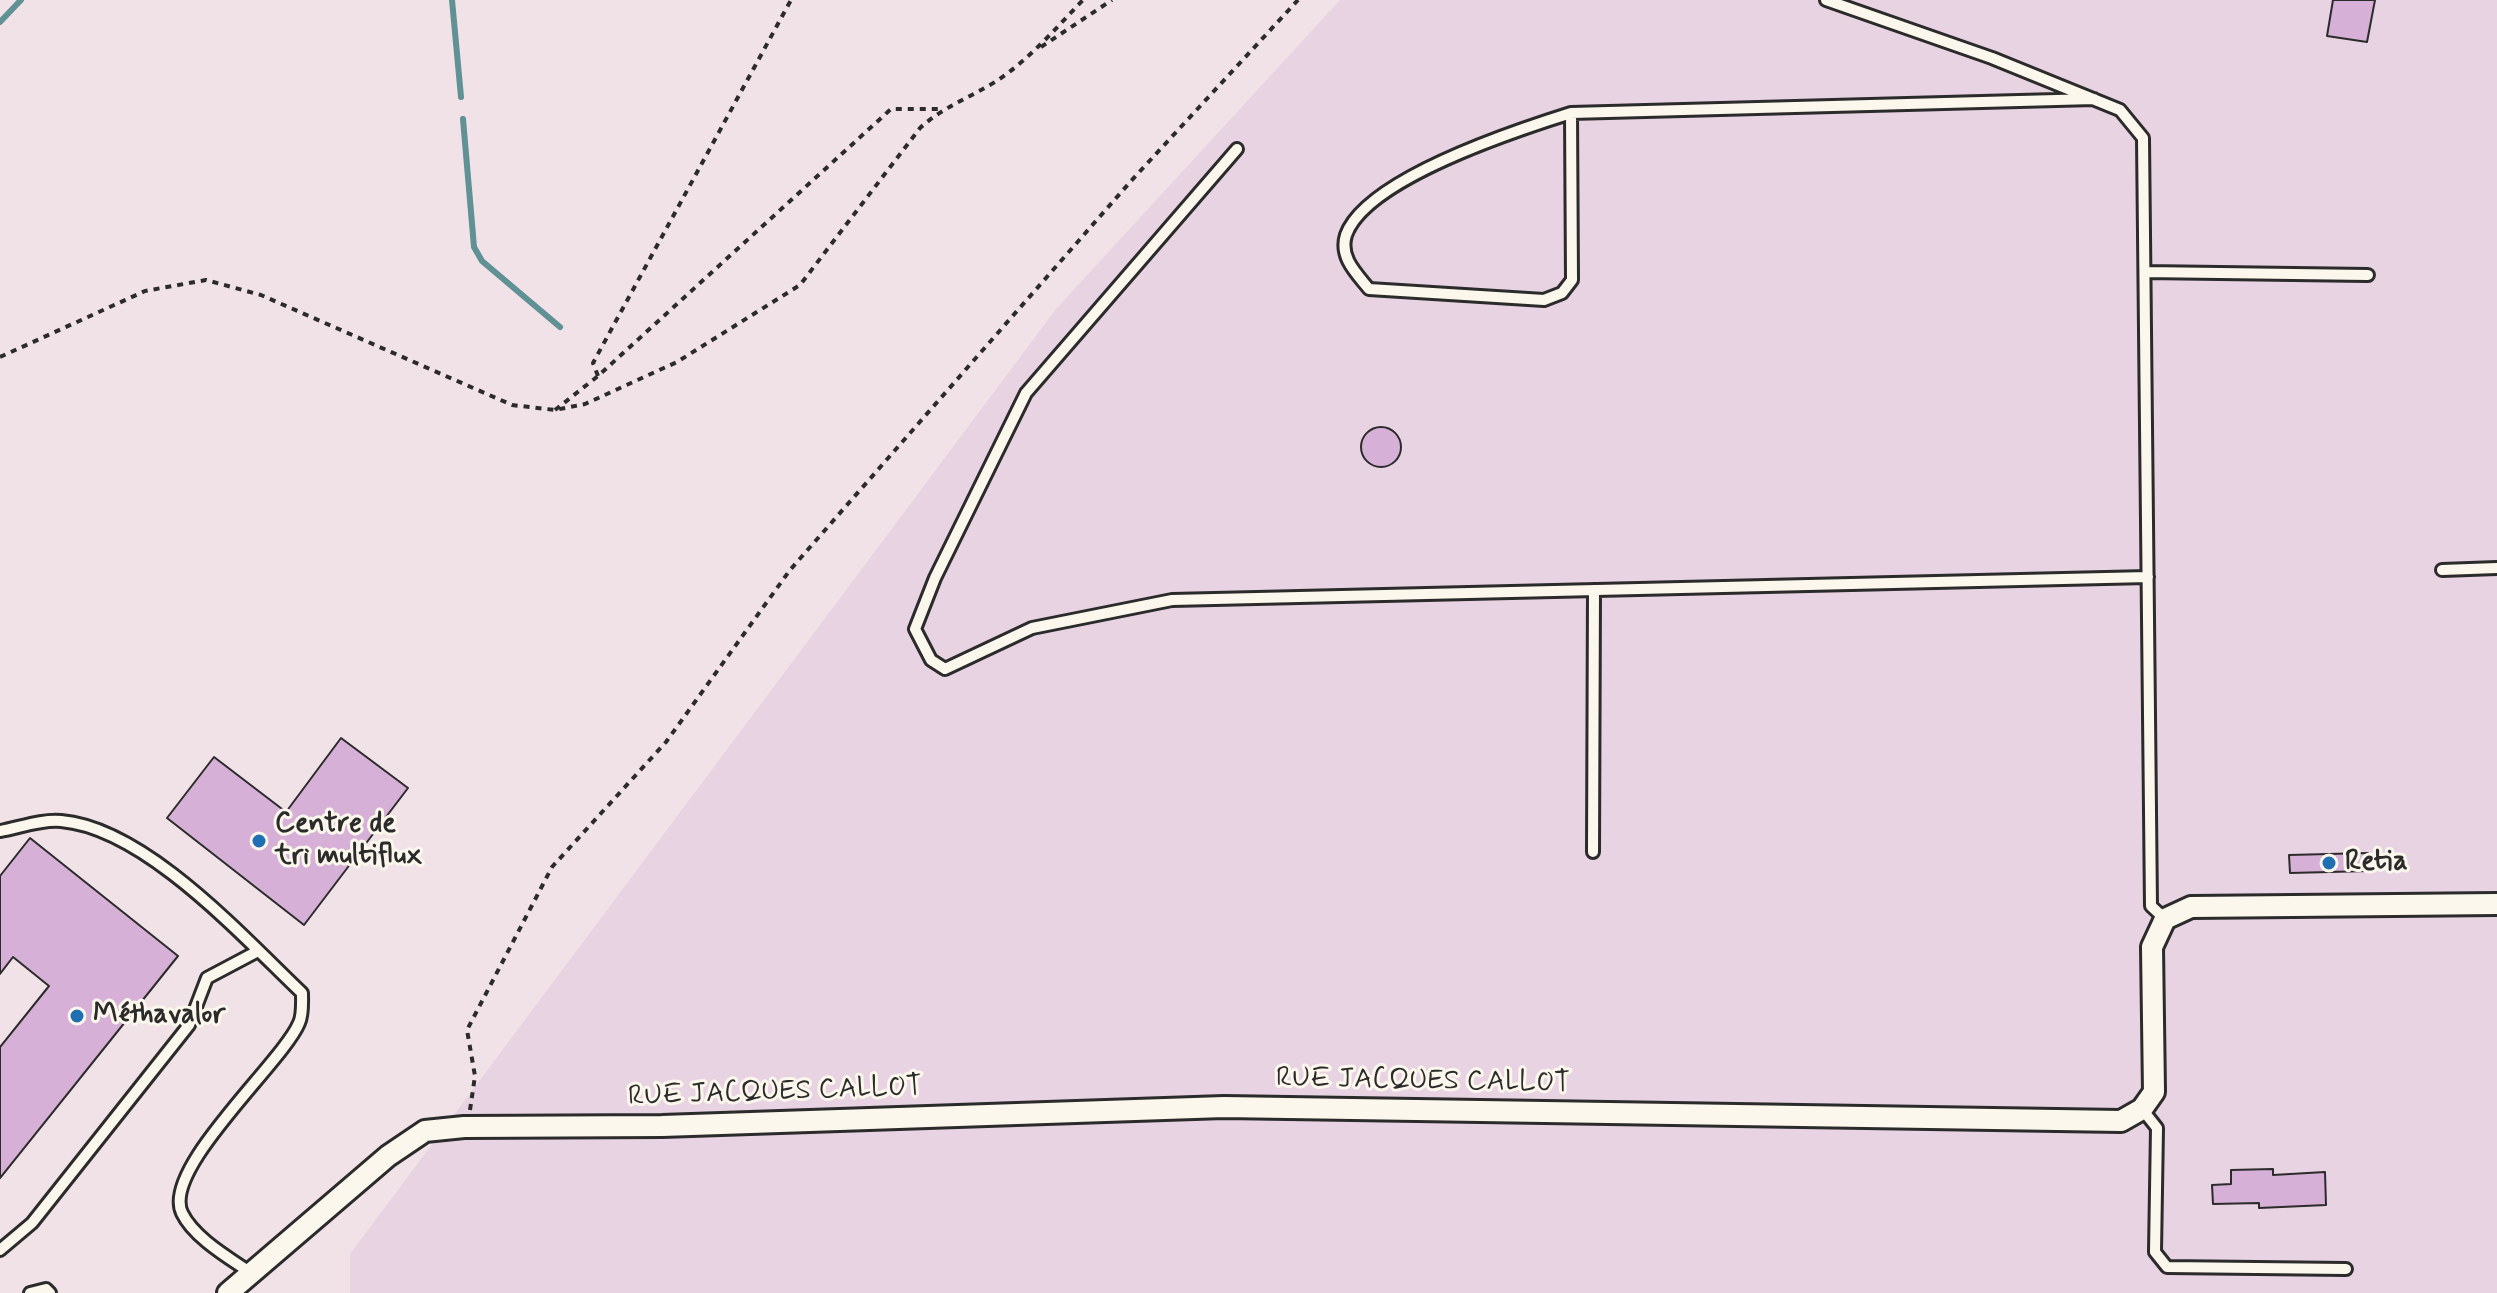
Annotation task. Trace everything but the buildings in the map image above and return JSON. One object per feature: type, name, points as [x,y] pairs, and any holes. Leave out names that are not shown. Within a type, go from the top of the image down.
[{"type":"street","points":[[2142,1109],[2154,1092],[2152,947],[2165,919],[2191,907],[2497,904]]},
{"type":"street","name":"RUE JACQUES CALLOT","points":[[228,1293],[388,1156],[425,1131],[464,1127],[662,1126],[1224,1107],[2121,1121],[2142,1109]]},
{"type":"lane","points":[[1826,0],[1992,58],[2120,110],[2143,138],[2151,906],[2165,919]]},
{"type":"lane","points":[[1571,113],[1572,280],[1562,293],[1544,300],[1369,289],[1347,263],[1346,236],[1364,206],[1434,165],[1514,131],[1571,113],[2094,99]]},
{"type":"lane","points":[[1237,149],[1026,393],[935,578],[915,629],[931,660],[945,669],[1032,628],[1172,600],[2148,577]]},
{"type":"lane","points":[[2145,272],[2368,275]]},
{"type":"lane","points":[[2442,570],[2497,568]]},
{"type":"lane","points":[[1593,852],[1594,590]]},
{"type":"lane","points":[[0,831],[60,820],[122,838],[211,906],[302,993],[299,1023],[214,1132],[181,1192],[181,1212],[193,1226],[214,1247],[251,1273]]},
{"type":"lane","points":[[0,1250],[32,1223],[189,1025],[207,978],[258,951]]},
{"type":"lane","points":[[2142,1109],[2157,1128],[2155,1252],[2167,1267],[2346,1269]]},
{"type":"lane","points":[[30,1293],[46,1289],[50,1293]]},
{"type":"path","points":[[598,376],[593,363],[791,0]]},
{"type":"path","points":[[1033,52],[1083,0]]},
{"type":"path","points":[[0,357],[145,291],[206,280],[261,295],[512,405],[555,410],[585,404],[677,362],[800,285],[920,128],[942,109],[994,82],[1112,0]]},
{"type":"path","points":[[464,1127],[475,1076],[467,1030],[552,867],[666,742],[790,570],[1121,192],[1298,0]]},
{"type":"path","points":[[555,410],[598,376],[891,109],[942,109]]},
{"type":"shaded area","points":[[1340,0],[2497,0],[2497,1293],[350,1293],[350,1254],[1056,309]]},
{"type":"waterway","points":[[0,22],[21,0]]},
{"type":"waterway","points":[[452,0],[461,97]]},
{"type":"waterway","points":[[463,119],[474,247],[482,261],[560,327]]},
{"type":"place","name":"Centre de tri multiflux","points":[[259,841]]},
{"type":"place","name":"Retia","points":[[2329,863]]},
{"type":"place","name":"Méthavalor","points":[[77,1016]]}]
